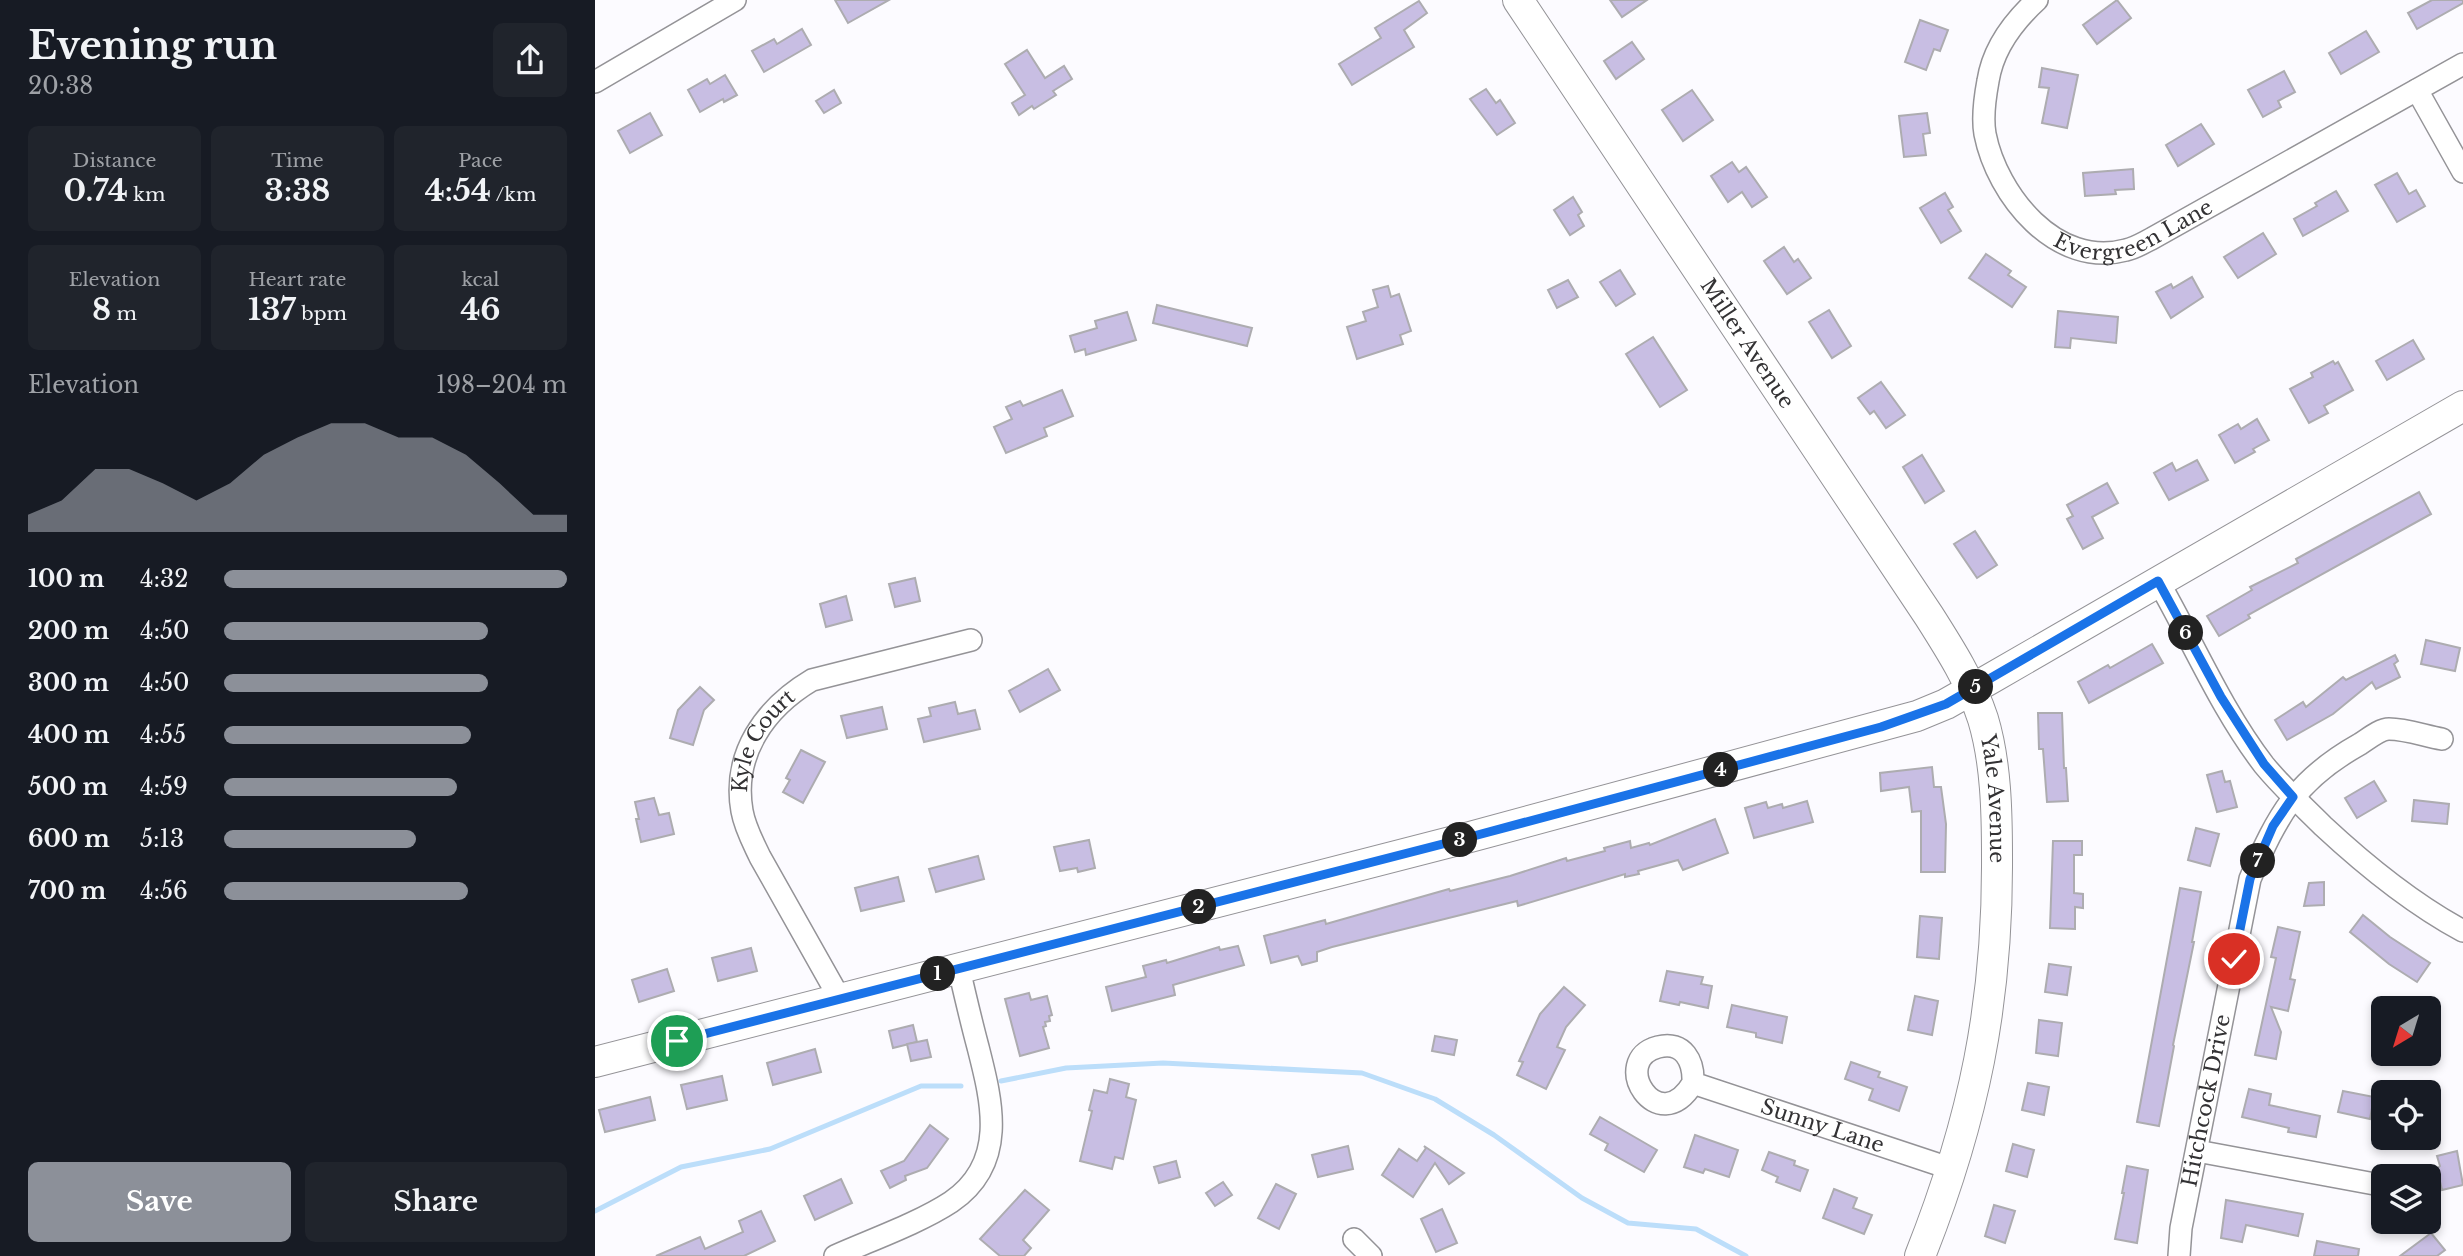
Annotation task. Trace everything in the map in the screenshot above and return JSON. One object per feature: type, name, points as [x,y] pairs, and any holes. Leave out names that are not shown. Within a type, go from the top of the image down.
[{"type":"street","points":[[595,82],[735,0]]},
{"type":"street","name":"Evergreen Lane","points":[[2037,0],[2009,31],[1996,54],[1988,78],[1985,132],[1993,161],[2008,190],[2026,214],[2048,235],[2072,247],[2099,252],[2126,250],[2151,239],[2463,64]]},
{"type":"street","name":"Miller Avenue","points":[[1527,3],[1929,616],[1972,690]]},
{"type":"street","points":[[2417,90],[2463,172]]},
{"type":"street","points":[[595,1062],[1470,837],[1881,727],[1946,704],[1972,690],[2463,407]]},
{"type":"street","points":[[2158,581],[2221,697],[2264,764],[2293,797],[2396,889],[2463,931]]},
{"type":"street","name":"Kyle Court","points":[[840,999],[748,833],[742,810],[741,782],[746,756],[756,732],[772,710],[791,693],[812,680],[971,640]]},
{"type":"street","name":"Yale Avenue","points":[[1920,1256],[1952,1169],[1971,1102],[1989,1011],[1997,896],[1997,839],[1991,757],[1983,721],[1972,690]]},
{"type":"street","name":"Hitchcock Drive","points":[[2179,1256],[2181,1228],[2250,879],[2273,826],[2293,797],[2312,777],[2339,755],[2386,729],[2442,739]]},
{"type":"street","points":[[835,1256],[952,1201],[971,1184],[983,1165],[990,1142],[993,1117],[990,1093],[959,969]]},
{"type":"street","name":"Sunny Lane","points":[[1693,1083],[1952,1169]]},
{"type":"street","points":[[2197,1151],[2371,1183]]},
{"type":"street","points":[[1354,1239],[1371,1256]]},
{"type":"building","points":[[835,0],[889,0],[848,23]]},
{"type":"building","points":[[1610,0],[1647,0],[1622,17]]},
{"type":"building","points":[[2117,0],[2131,18],[2097,44],[2083,25]]},
{"type":"building","points":[[2432,0],[2463,0],[2463,3],[2417,29],[2408,13]]},
{"type":"building","points":[[1419,1],[1427,13],[1404,30],[1414,47],[1352,85],[1339,64],[1381,38],[1375,28]]},
{"type":"building","points":[[1920,20],[1948,30],[1940,51],[1934,49],[1926,70],[1905,62]]},
{"type":"building","points":[[802,29],[811,45],[764,72],[752,51],[774,39],[777,44]]},
{"type":"building","points":[[2366,31],[2379,52],[2341,74],[2329,53]]},
{"type":"building","points":[[1632,42],[1644,59],[1616,79],[1604,61]]},
{"type":"building","points":[[1027,50],[1045,78],[1064,66],[1072,79],[1053,91],[1056,95],[1019,115],[1012,103],[1025,95],[1005,64]]},
{"type":"building","points":[[2042,68],[2078,75],[2067,128],[2042,123],[2049,88],[2039,87]]},
{"type":"building","points":[[2284,71],[2295,92],[2278,101],[2281,107],[2263,117],[2248,90]]},
{"type":"building","points":[[725,75],[737,95],[724,102],[723,99],[700,112],[688,90],[707,79],[710,84]]},
{"type":"building","points":[[1486,89],[1496,103],[1500,100],[1515,123],[1497,135],[1470,99]]},
{"type":"building","points":[[834,90],[841,103],[824,113],[816,101]]},
{"type":"building","points":[[1692,90],[1713,120],[1683,141],[1662,110]]},
{"type":"building","points":[[650,113],[662,135],[630,153],[618,131]]},
{"type":"building","points":[[1927,113],[1930,133],[1923,134],[1926,155],[1904,157],[1899,116]]},
{"type":"building","points":[[2201,124],[2214,144],[2178,166],[2166,145]]},
{"type":"building","points":[[1732,162],[1739,172],[1746,167],[1767,197],[1752,207],[1742,192],[1728,202],[1711,176]]},
{"type":"building","points":[[2133,169],[2134,189],[2115,190],[2116,194],[2085,196],[2083,173]]},
{"type":"building","points":[[2397,173],[2409,194],[2416,190],[2425,206],[2397,222],[2375,185]]},
{"type":"building","points":[[2336,191],[2348,211],[2303,236],[2294,219]]},
{"type":"building","points":[[1945,193],[1953,207],[1948,210],[1961,231],[1941,243],[1920,208]]},
{"type":"building","points":[[1573,197],[1582,212],[1578,215],[1584,226],[1570,235],[1554,210]]},
{"type":"building","points":[[2263,233],[2276,254],[2238,278],[2224,257]]},
{"type":"building","points":[[1784,247],[1794,262],[1798,259],[1811,278],[1787,294],[1764,261]]},
{"type":"building","points":[[1986,254],[2011,271],[2008,275],[2026,287],[2012,307],[1969,278]]},
{"type":"building","points":[[1620,270],[1635,294],[1616,306],[1600,282]]},
{"type":"building","points":[[2192,277],[2203,297],[2171,318],[2156,292],[2171,284],[2173,288]]},
{"type":"building","points":[[1568,280],[1578,297],[1557,308],[1548,290]]},
{"type":"building","points":[[1388,286],[1391,297],[1399,294],[1411,331],[1400,335],[1403,344],[1357,359],[1347,327],[1366,321],[1363,312],[1378,307],[1373,290]]},
{"type":"building","points":[[1157,305],[1252,328],[1247,346],[1153,323]]},
{"type":"building","points":[[1829,310],[1851,346],[1832,358],[1809,322]]},
{"type":"building","points":[[2058,311],[2118,317],[2116,343],[2071,338],[2070,348],[2055,347]]},
{"type":"building","points":[[1127,312],[1136,340],[1086,355],[1085,349],[1075,352],[1070,336],[1097,328],[1095,321]]},
{"type":"building","points":[[1653,337],[1687,390],[1660,407],[1626,354]]},
{"type":"building","points":[[2413,340],[2424,359],[2387,380],[2376,361]]},
{"type":"building","points":[[2333,361],[2335,364],[2338,362],[2353,390],[2324,406],[2328,413],[2309,423],[2290,389],[2313,377],[2311,373]]},
{"type":"building","points":[[1881,382],[1905,415],[1886,428],[1874,411],[1870,414],[1858,398]]},
{"type":"building","points":[[1062,390],[1073,416],[1044,428],[1047,436],[1006,453],[994,427],[1012,419],[1006,407],[1020,401],[1023,406]]},
{"type":"building","points":[[2257,419],[2269,440],[2235,463],[2219,435],[2238,424],[2241,429]]},
{"type":"building","points":[[1922,455],[1944,491],[1925,503],[1903,467]]},
{"type":"building","points":[[2197,460],[2208,480],[2169,500],[2154,473],[2172,463],[2176,471]]},
{"type":"building","points":[[2107,483],[2118,503],[2092,517],[2103,538],[2083,549],[2067,519],[2073,516],[2067,505]]},
{"type":"building","points":[[2419,492],[2431,514],[2248,615],[2250,618],[2219,636],[2207,616],[2252,590],[2250,587],[2298,563],[2296,559]]},
{"type":"building","points":[[1975,531],[1997,565],[1977,578],[1954,544]]},
{"type":"building","points":[[915,578],[920,601],[895,607],[889,584]]},
{"type":"building","points":[[846,596],[852,620],[826,627],[820,604]]},
{"type":"building","points":[[2426,640],[2460,648],[2455,671],[2421,664]]},
{"type":"building","points":[[2152,644],[2163,663],[2089,703],[2078,682],[2108,665],[2110,668]]},
{"type":"building","points":[[2395,655],[2398,661],[2394,664],[2400,677],[2376,689],[2372,682],[2333,714],[2287,740],[2275,720],[2303,702],[2306,707],[2343,677],[2346,680]]},
{"type":"building","points":[[1048,669],[1060,690],[1020,712],[1009,691]]},
{"type":"building","points":[[700,687],[714,700],[704,710],[693,745],[670,738],[678,710]]},
{"type":"building","points":[[955,702],[958,714],[975,710],[980,729],[924,742],[918,719],[931,716],[929,708]]},
{"type":"building","points":[[882,707],[887,729],[847,738],[841,716]]},
{"type":"building","points":[[2038,713],[2062,713],[2068,801],[2047,802],[2043,749],[2039,749]]},
{"type":"building","points":[[801,750],[825,762],[803,803],[783,792],[790,780],[786,778]]},
{"type":"building","points":[[1932,767],[1934,787],[1941,787],[1946,824],[1945,872],[1921,872],[1921,811],[1912,812],[1909,787],[1881,791],[1880,773]]},
{"type":"building","points":[[2222,771],[2225,782],[2230,781],[2237,807],[2217,812],[2207,775]]},
{"type":"building","points":[[2374,781],[2386,801],[2357,818],[2345,798]]},
{"type":"building","points":[[654,798],[659,815],[669,813],[674,834],[641,842],[635,802]]},
{"type":"building","points":[[2414,800],[2449,804],[2447,824],[2412,821]]},
{"type":"building","points":[[1807,801],[1813,822],[1754,838],[1745,808],[1766,802],[1768,808],[1782,804],[1783,808]]},
{"type":"building","points":[[1715,819],[1728,853],[1683,870],[1678,860],[1638,871],[1639,874],[1625,877],[1625,874],[1518,906],[1517,901],[1332,947],[1317,952],[1317,961],[1302,965],[1298,956],[1271,963],[1264,936],[1325,920],[1326,924],[1449,889],[1450,891],[1510,876],[1566,858],[1567,861],[1605,851],[1604,848],[1630,841],[1631,848],[1649,843],[1650,845]]},
{"type":"building","points":[[2196,828],[2219,834],[2210,866],[2188,860]]},
{"type":"building","points":[[1089,840],[1095,868],[1078,872],[1077,868],[1060,871],[1054,847]]},
{"type":"building","points":[[2053,841],[2082,841],[2082,855],[2074,855],[2074,893],[2083,894],[2083,908],[2075,907],[2075,929],[2050,928]]},
{"type":"building","points":[[978,856],[984,879],[936,892],[929,869]]},
{"type":"building","points":[[898,877],[904,901],[861,911],[855,888]]},
{"type":"building","points":[[2324,882],[2324,905],[2304,906],[2309,883]]},
{"type":"building","points":[[2180,888],[2201,892],[2159,1126],[2137,1122]]},
{"type":"building","points":[[2363,915],[2390,937],[2430,963],[2417,982],[2389,964],[2350,932]]},
{"type":"building","points":[[1920,916],[1942,918],[1939,959],[1917,957]]},
{"type":"building","points":[[2278,927],[2300,932],[2290,979],[2295,980],[2288,1011],[2271,1007],[2281,1032],[2276,1059],[2255,1055],[2276,958],[2271,957]]},
{"type":"building","points":[[1238,946],[1244,965],[1173,985],[1175,995],[1112,1011],[1106,987],[1146,977],[1143,966],[1166,960],[1167,963],[1219,947],[1220,950]]},
{"type":"building","points":[[751,948],[757,971],[718,981],[712,958]]},
{"type":"building","points":[[2049,964],[2071,967],[2067,995],[2045,992]]},
{"type":"building","points":[[667,969],[674,991],[639,1002],[632,980]]},
{"type":"building","points":[[1667,971],[1703,977],[1701,984],[1712,986],[1708,1008],[1660,1001]]},
{"type":"building","points":[[1564,987],[1585,1005],[1566,1027],[1557,1047],[1565,1050],[1546,1089],[1517,1075],[1523,1062],[1519,1061],[1540,1014]]},
{"type":"building","points":[[1029,993],[1031,1000],[1047,996],[1052,1015],[1043,1027],[1049,1048],[1020,1056],[1005,999]]},
{"type":"building","points":[[1915,996],[1938,1001],[1932,1035],[1908,1030]]},
{"type":"building","points":[[1732,1005],[1787,1017],[1782,1043],[1756,1037],[1756,1033],[1727,1027]]},
{"type":"building","points":[[2039,1020],[2062,1023],[2058,1056],[2036,1053]]},
{"type":"building","points":[[913,1025],[917,1042],[893,1048],[889,1031]]},
{"type":"building","points":[[1435,1036],[1457,1040],[1454,1055],[1432,1051]]},
{"type":"building","points":[[927,1040],[931,1057],[911,1061],[907,1044]]},
{"type":"building","points":[[815,1049],[821,1072],[773,1085],[767,1063]]},
{"type":"building","points":[[1851,1062],[1880,1072],[1878,1077],[1907,1087],[1899,1111],[1869,1100],[1873,1089],[1845,1079]]},
{"type":"building","points":[[722,1076],[727,1100],[687,1109],[681,1085]]},
{"type":"building","points":[[1110,1079],[1129,1084],[1126,1097],[1136,1100],[1123,1159],[1115,1157],[1112,1169],[1080,1161],[1092,1111],[1089,1110],[1094,1090],[1107,1093]]},
{"type":"building","points":[[2028,1083],[2049,1087],[2044,1115],[2022,1110]]},
{"type":"building","points":[[2249,1089],[2271,1094],[2269,1105],[2320,1116],[2316,1137],[2288,1132],[2289,1128],[2242,1117]]},
{"type":"building","points":[[2343,1091],[2371,1096],[2370,1119],[2338,1112]]},
{"type":"building","points":[[650,1097],[655,1120],[605,1132],[599,1110]]},
{"type":"building","points":[[1600,1117],[1657,1150],[1644,1172],[1605,1150],[1608,1144],[1590,1134]]},
{"type":"building","points":[[930,1125],[948,1139],[927,1168],[905,1176],[906,1180],[890,1188],[881,1171],[904,1161]]},
{"type":"building","points":[[1695,1135],[1738,1150],[1729,1177],[1705,1169],[1703,1173],[1684,1167]]},
{"type":"building","points":[[2013,1144],[2034,1150],[2027,1177],[2006,1171]]},
{"type":"building","points":[[1348,1146],[1353,1169],[1318,1177],[1312,1155]]},
{"type":"building","points":[[1424,1146],[1464,1173],[1449,1184],[1435,1163],[1413,1197],[1382,1175],[1399,1149],[1417,1161],[1426,1148]]},
{"type":"building","points":[[2457,1151],[2463,1185],[2442,1190],[2441,1164],[2437,1156]]},
{"type":"building","points":[[1769,1152],[1795,1161],[1794,1165],[1808,1170],[1800,1191],[1776,1182],[1778,1177],[1762,1170]]},
{"type":"building","points":[[1176,1161],[1180,1177],[1159,1183],[1154,1167]]},
{"type":"building","points":[[2127,1166],[2148,1170],[2137,1243],[2115,1239]]},
{"type":"building","points":[[841,1179],[852,1203],[815,1220],[804,1196]]},
{"type":"building","points":[[1223,1182],[1232,1195],[1215,1206],[1206,1193]]},
{"type":"building","points":[[1276,1184],[1296,1194],[1279,1229],[1258,1218]]},
{"type":"building","points":[[1834,1189],[1857,1198],[1853,1208],[1872,1215],[1864,1234],[1823,1218]]},
{"type":"building","points":[[1025,1190],[1049,1210],[1023,1240],[1031,1248],[1024,1256],[1000,1256],[980,1239]]},
{"type":"building","points":[[2226,1200],[2303,1214],[2298,1236],[2246,1225],[2242,1242],[2221,1238]]},
{"type":"building","points":[[1994,1205],[2015,1211],[2005,1243],[1985,1236]]},
{"type":"building","points":[[1442,1209],[1457,1243],[1436,1252],[1421,1219]]},
{"type":"building","points":[[761,1211],[775,1241],[744,1256],[656,1256],[700,1237],[705,1249],[743,1232],[739,1221]]},
{"type":"building","points":[[2430,1234],[2445,1250],[2437,1256],[2400,1256]]},
{"type":"building","points":[[2317,1241],[2359,1249],[2358,1256],[2314,1256]]},
{"type":"waterway","points":[[1001,1081],[1066,1068],[1163,1063],[1362,1073],[1435,1099],[1494,1135],[1582,1198],[1628,1223],[1696,1229],[1746,1256]]},
{"type":"waterway","points":[[595,1211],[681,1167],[770,1149],[921,1086],[961,1086]]},
{"type":"route","points":[[677,1041],[1470,837],[1917,716],[1946,704],[2158,581],[2221,697],[2264,764],[2293,797],[2273,826],[2250,879],[2234,959]]}]
